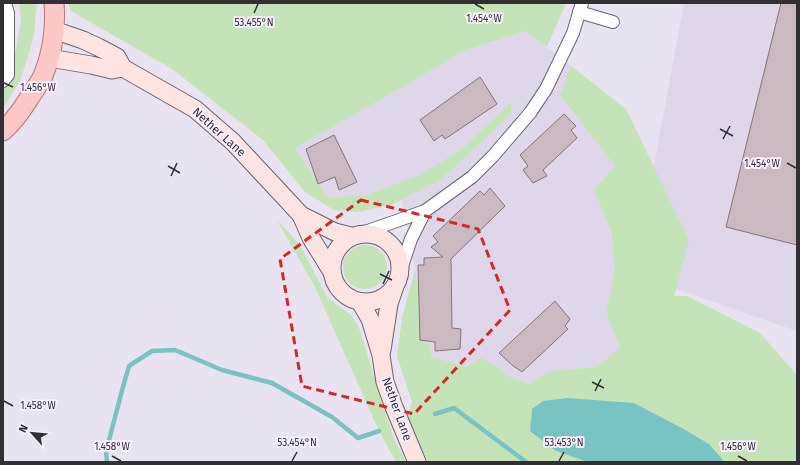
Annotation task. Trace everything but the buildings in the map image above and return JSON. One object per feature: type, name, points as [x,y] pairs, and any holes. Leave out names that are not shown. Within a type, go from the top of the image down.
[{"type":"main road","points":[[3,131],[26,103],[42,77],[49,58],[54,30],[54,3]]},
{"type":"main road","name":"Nether Lane","points":[[54,30],[83,40],[117,57],[123,68],[195,109],[233,142],[301,215],[312,238],[332,272]]},
{"type":"main road","name":"Nether Lane","points":[[49,58],[112,70],[123,68]]},
{"type":"main road","name":"Nether Lane","points":[[301,215],[335,232],[357,235]]},
{"type":"main road","points":[[373,234],[392,244],[398,254],[400,264],[397,280],[389,293],[380,299],[371,302],[360,302],[341,292],[335,283],[332,272],[332,262],[336,251],[342,242],[357,235],[373,234]]},
{"type":"main road","name":"Nether Lane","points":[[381,355],[389,304],[397,280]]},
{"type":"main road","name":"Nether Lane","points":[[360,302],[370,319],[394,407],[417,462]]},
{"type":"street","points":[[357,235],[425,211],[472,177],[493,156],[530,113],[546,88],[573,33],[580,7],[614,22]]},
{"type":"street","points":[[3,81],[8,75],[5,10]]},
{"type":"street","points":[[397,280],[412,236],[425,211]]},
{"type":"highlighted area","points":[[361,200],[478,229],[510,310],[414,414],[302,386],[280,259]]},
{"type":"shaded area","points":[[19,3],[37,3],[34,34],[20,81],[3,108],[3,75],[15,55],[21,19]]},
{"type":"shaded area","points":[[68,3],[566,3],[547,47],[525,31],[463,51],[410,83],[295,148],[328,198],[369,194],[420,175],[463,148],[512,102],[511,113],[439,181],[391,205],[357,212],[334,210],[305,192],[263,140],[172,69],[71,11]]},
{"type":"shaded area","points":[[684,3],[797,3],[797,331],[634,274]]},
{"type":"shaded area","points":[[525,31],[571,66],[560,97],[615,166],[594,190],[611,231],[615,270],[606,312],[620,348],[597,367],[551,371],[529,384],[506,375],[501,369],[466,367],[432,357],[402,200],[439,181],[511,113],[512,103],[463,148],[420,175],[369,194],[328,198],[295,148],[410,83],[463,51]]},
{"type":"shaded area","points":[[571,66],[626,109],[689,240],[674,296],[687,296],[760,333],[797,375],[797,462],[723,462],[723,460],[709,444],[634,403],[532,409],[531,419],[556,451],[588,462],[428,462],[407,417],[412,402],[397,356],[402,318],[415,270],[432,357],[466,367],[481,358],[501,369],[506,375],[529,384],[551,371],[597,367],[620,348],[606,312],[615,270],[611,231],[594,190],[615,166],[560,96]]},
{"type":"shaded area","points":[[277,220],[300,245],[327,297],[352,316],[359,328],[394,439],[406,462],[396,462],[379,431],[316,289]]},
{"type":"shaded area","points":[[365,245],[377,249],[383,255],[387,267],[383,279],[377,285],[365,289],[353,285],[347,279],[343,267],[347,255],[353,249]]},
{"type":"shaded area","points":[[567,398],[634,403],[709,444],[723,460],[723,462],[588,462],[556,451],[530,431],[532,409],[543,401]]},
{"type":"waterway","points":[[107,462],[106,452],[129,366],[152,351],[175,350],[222,370],[272,383],[332,417],[358,438],[379,431]]},
{"type":"waterway","points":[[435,414],[454,408],[526,462]]}]
